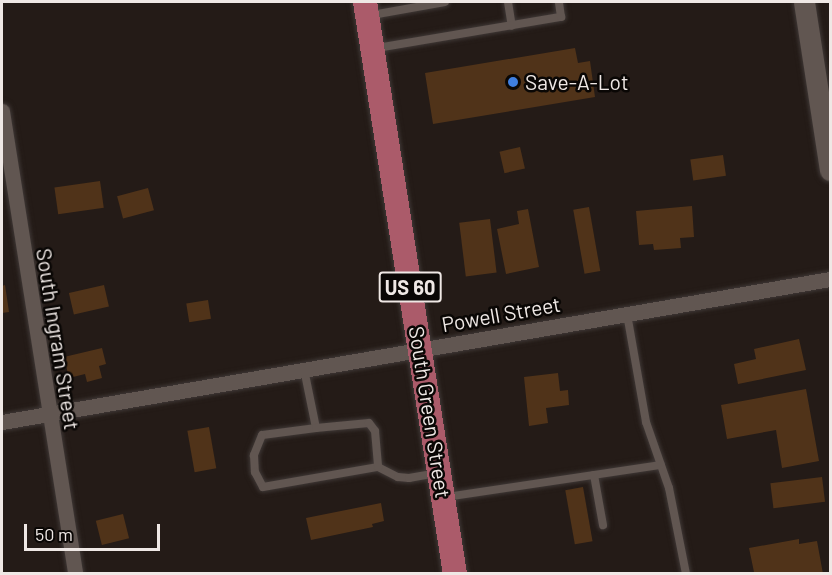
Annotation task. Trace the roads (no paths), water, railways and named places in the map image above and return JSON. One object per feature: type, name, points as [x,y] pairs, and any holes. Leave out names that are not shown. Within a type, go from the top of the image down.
[{"type":"main road","name":"South Green Street","points":[[366,9],[453,573]]},
{"type":"street","points":[[804,2],[831,170]]},
{"type":"street","name":"South Ingram Street","points":[[2,111],[75,573]]},
{"type":"street","name":"Powell Street","points":[[2,422],[420,348],[831,279]]},
{"type":"lane","points":[[366,9],[445,2]]},
{"type":"lane","points":[[508,2],[512,26]]},
{"type":"lane","points":[[372,49],[561,17],[559,2]]},
{"type":"lane","points":[[627,314],[646,422],[669,488],[686,573]]},
{"type":"lane","points":[[304,369],[316,428]]},
{"type":"lane","points":[[378,467],[375,430],[369,423],[262,435],[254,455],[255,472],[263,487],[378,467],[398,477],[409,478],[439,472]]},
{"type":"lane","points":[[443,498],[661,465]]},
{"type":"lane","points":[[594,475],[603,525]]},
{"type":"place","name":"Save-A-Lot","points":[[513,82]]}]
